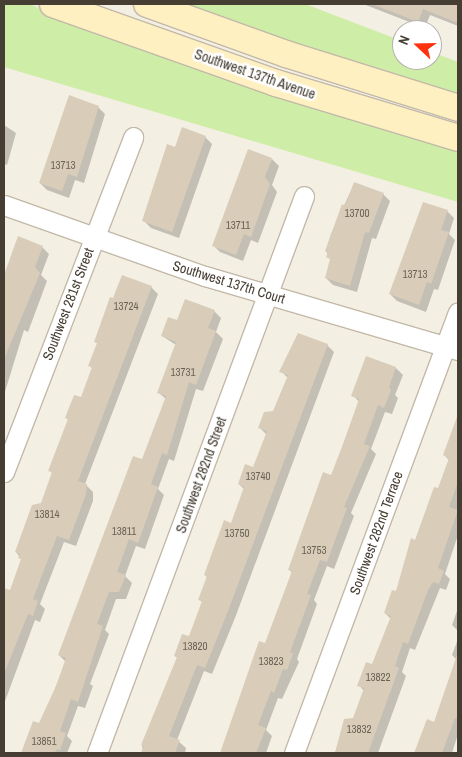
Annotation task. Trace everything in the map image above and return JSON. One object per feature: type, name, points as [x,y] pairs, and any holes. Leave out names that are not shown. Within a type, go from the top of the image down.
[{"type":"main road","name":"Southwest 137th Avenue","points":[[53,4],[276,83],[458,138]]},
{"type":"main road","points":[[147,4],[286,54],[458,108]]},
{"type":"street","name":"Southwest 281st Street","points":[[4,472],[133,137]]},
{"type":"street","name":"Southwest 282nd Street","points":[[97,753],[304,196]]},
{"type":"street","name":"Southwest 137th Court","points":[[4,205],[94,238],[268,295],[452,348]]},
{"type":"street","name":"Southwest 282nd Terrace","points":[[294,753],[452,348],[458,313]]},
{"type":"green space","points":[[4,4],[29,4],[185,62],[458,147],[458,202],[4,67]]},
{"type":"green space","points":[[182,4],[305,4],[392,37],[392,70],[442,70],[442,56],[458,62],[458,96],[304,47]]},
{"type":"building","points":[[372,4],[458,4],[458,23],[423,9],[419,20],[413,20]]},
{"type":"building","points":[[69,95],[99,106],[77,177],[68,174],[62,191],[39,183]]},
{"type":"building","points":[[182,127],[206,136],[172,232],[142,221],[167,144],[175,147]]},
{"type":"building","points":[[248,149],[272,158],[265,177],[270,184],[251,237],[244,234],[236,255],[212,246]]},
{"type":"building","points":[[354,182],[384,193],[369,233],[365,232],[350,286],[325,278],[330,259],[326,257],[328,252],[325,251],[342,204],[345,206]]},
{"type":"building","points":[[423,202],[448,210],[441,230],[449,232],[431,284],[427,282],[419,305],[389,294]]},
{"type":"building","points":[[18,236],[43,246],[35,267],[40,273],[5,357],[4,275]]},
{"type":"building","points":[[122,275],[152,286],[78,481],[87,484],[86,494],[69,540],[57,536],[33,599],[38,601],[33,616],[28,614],[4,674],[4,588],[10,590],[21,559],[18,558],[20,554],[15,552],[32,505],[41,503],[52,472],[48,471],[68,419],[65,418],[74,395],[81,397],[92,367],[88,366],[97,343],[94,342],[110,297],[113,298]]},
{"type":"building","points":[[185,299],[215,310],[208,328],[216,331],[196,385],[189,382],[167,455],[162,453],[151,484],[158,487],[138,543],[129,539],[117,572],[126,575],[119,592],[109,592],[97,624],[103,626],[78,702],[71,699],[60,731],[66,733],[60,750],[57,749],[55,753],[21,753],[33,721],[39,723],[56,686],[66,658],[58,655],[133,456],[142,459],[166,396],[157,393],[176,342],[161,336],[168,317],[177,320]]},
{"type":"building","points":[[298,333],[328,344],[205,668],[197,665],[169,736],[180,740],[175,753],[141,753],[144,746],[141,745],[177,657],[174,656],[182,634],[189,636],[202,601],[198,600],[207,576],[204,575],[224,520],[231,523],[244,487],[238,484],[245,464],[253,467],[267,431],[258,428],[264,412],[273,411],[288,375],[279,372]]},
{"type":"building","points":[[366,356],[396,367],[389,387],[391,390],[384,408],[378,405],[364,444],[370,446],[344,507],[347,508],[327,562],[320,560],[307,594],[311,595],[290,652],[293,654],[287,670],[283,669],[274,693],[271,691],[258,725],[266,728],[256,753],[220,753],[259,641],[265,643],[292,571],[288,570],[323,472],[331,475],[343,444],[359,399],[351,396]]},
{"type":"building","points":[[457,417],[458,482],[449,507],[458,510],[438,568],[444,571],[439,584],[433,582],[428,590],[408,644],[403,642],[395,666],[399,668],[368,753],[335,753],[344,719],[353,718],[364,688],[357,686],[366,662],[372,664],[391,616],[384,613],[392,590],[396,591],[411,538],[415,540],[434,487],[438,488],[449,458],[443,455]]},
{"type":"building","points":[[457,655],[458,719],[455,718],[442,753],[414,753],[427,719],[434,722]]}]
